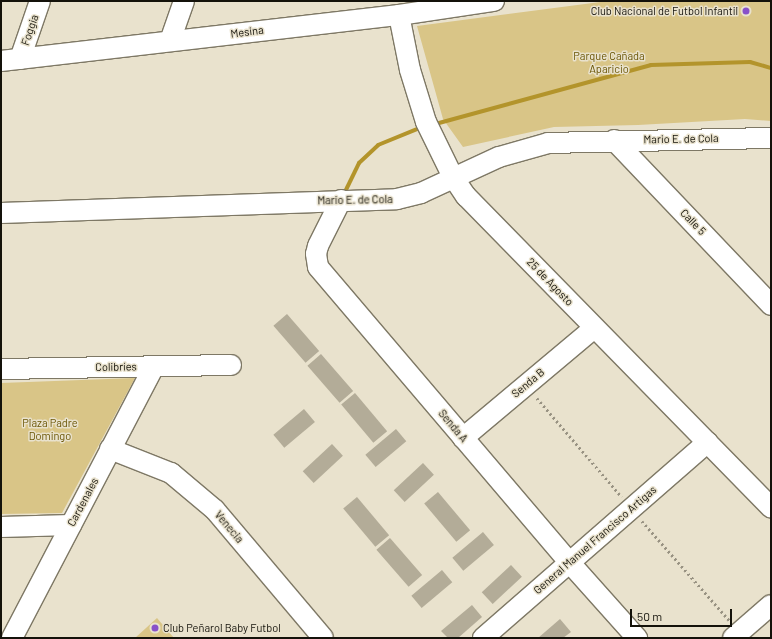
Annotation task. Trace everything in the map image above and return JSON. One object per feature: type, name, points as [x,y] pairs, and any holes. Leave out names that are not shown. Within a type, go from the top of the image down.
[{"type":"street","name":"Foggia","points":[[20,59],[40,1]]},
{"type":"street","points":[[170,40],[184,1]]},
{"type":"street","name":"Mesina","points":[[1,61],[170,40],[377,9],[399,15],[494,1]]},
{"type":"street","name":"25 de Agosto","points":[[399,15],[410,70],[426,122],[453,177],[466,196],[771,507]]},
{"type":"street","name":"Mario E. de Cola","points":[[1,213],[397,199],[421,193],[499,157],[548,143],[614,140],[771,138]]},
{"type":"street","name":"Calle 5","points":[[614,140],[771,305]]},
{"type":"street","name":"Senda A","points":[[341,200],[318,246],[316,254],[318,267],[570,563],[637,638]]},
{"type":"street","name":"Senda B","points":[[463,438],[594,328]]},
{"type":"street","name":"Colibríes","points":[[1,370],[232,365]]},
{"type":"street","name":"Cardenales","points":[[12,638],[154,366]]},
{"type":"street","name":"General Manuel Francisco Artigas","points":[[483,638],[708,442]]},
{"type":"street","name":"Venecia","points":[[110,449],[171,473],[214,510],[323,638]]},
{"type":"street","points":[[1,527],[71,525]]},
{"type":"street","points":[[733,638],[771,605]]},
{"type":"green space","name":"Parque Cañada Aparicio","points":[[608,1],[771,1],[771,121],[745,119],[638,125],[554,127],[463,147],[443,119],[417,26]]},
{"type":"green space","name":"Plaza Padre Domingo","points":[[135,378],[62,513],[1,514],[1,383]]},
{"type":"green space","name":"Club Peñarol Baby Futbol","points":[[157,618],[174,638],[135,638]]},
{"type":"building","points":[[287,314],[319,351],[306,363],[273,326]]},
{"type":"building","points":[[321,354],[353,391],[340,403],[307,366]]},
{"type":"building","points":[[355,393],[387,431],[373,443],[341,405]]},
{"type":"building","points":[[304,409],[315,422],[284,448],[273,435]]},
{"type":"building","points":[[396,429],[406,441],[376,467],[365,455]]},
{"type":"building","points":[[332,444],[343,456],[314,483],[303,471]]},
{"type":"building","points":[[423,463],[434,475],[405,502],[394,490]]},
{"type":"building","points":[[438,492],[470,530],[456,542],[424,504]]},
{"type":"building","points":[[357,497],[389,535],[375,547],[343,509]]},
{"type":"building","points":[[483,532],[494,545],[463,571],[452,558]]},
{"type":"building","points":[[390,538],[422,575],[409,587],[376,550]]},
{"type":"building","points":[[511,565],[522,577],[493,604],[482,592]]},
{"type":"building","points":[[442,570],[452,582],[422,608],[411,596]]},
{"type":"building","points":[[472,605],[482,617],[458,638],[448,638],[441,631]]},
{"type":"building","points":[[560,619],[571,632],[563,638],[538,638]]},
{"type":"waterway","points":[[439,123],[651,65],[750,62],[771,68]]},
{"type":"waterway","points":[[343,196],[359,163],[378,145],[417,129]]},
{"type":"place","name":"Club Nacional de Futbol Infantil","points":[[746,11]]},
{"type":"place","name":"Club Peñarol Baby Futbol","points":[[155,628]]}]
